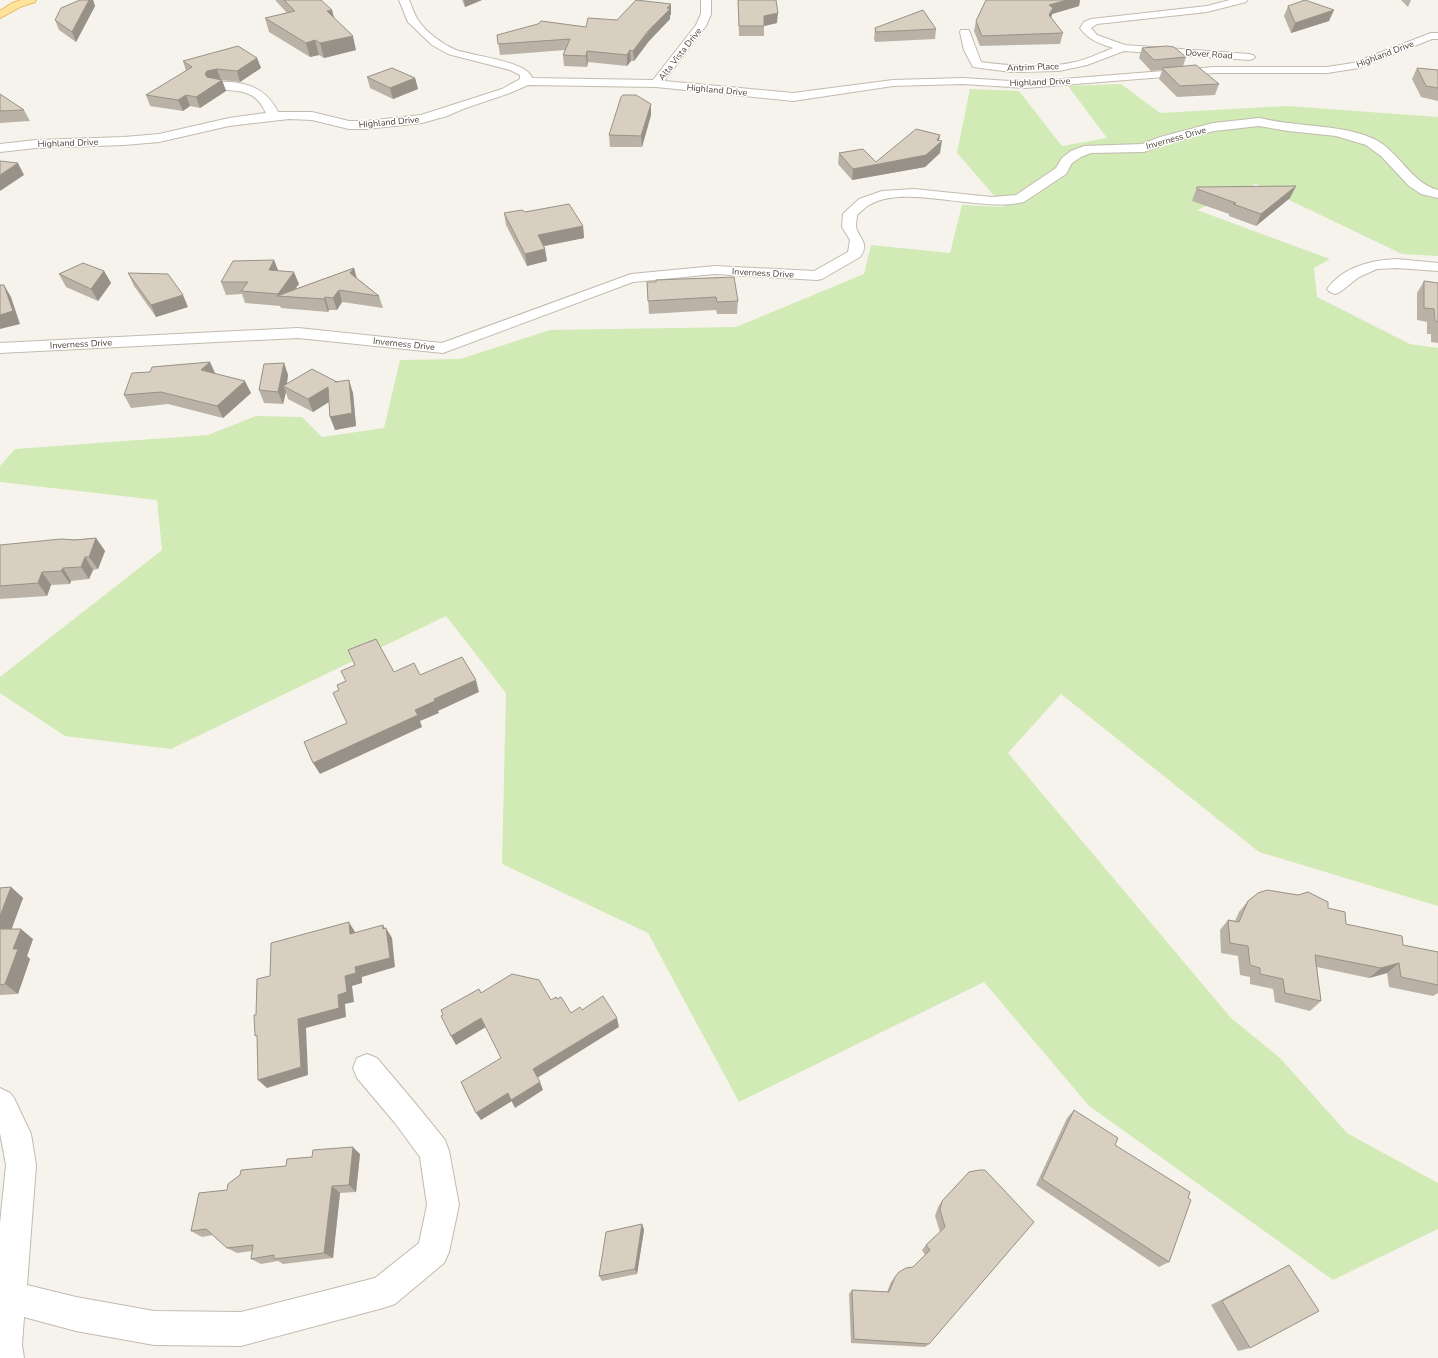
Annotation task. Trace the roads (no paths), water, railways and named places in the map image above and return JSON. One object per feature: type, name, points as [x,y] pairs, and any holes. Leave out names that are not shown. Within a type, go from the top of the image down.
[{"type":"main road","points":[[0,15],[16,5],[31,0]]},
{"type":"street","points":[[404,0],[412,20],[436,43],[452,52],[514,68],[524,73],[526,76],[526,81]]},
{"type":"street","name":"Alta Vista Drive","points":[[656,84],[702,26],[706,14],[706,0]]},
{"type":"street","name":"Dover Road","points":[[1242,0],[1207,9],[1095,21],[1088,24],[1085,28],[1093,37],[1123,48],[1258,58]]},
{"type":"street","name":"Antrim Place","points":[[965,32],[970,50],[977,65],[1006,69],[1070,66],[1123,48]]},
{"type":"street","name":"Highland Drive","points":[[0,148],[36,144],[124,141],[159,138],[229,122],[274,116],[312,116],[349,125],[366,126],[416,120],[444,113],[459,106],[506,91],[526,81],[656,84],[793,97],[893,83],[963,81],[1025,85],[1214,70],[1327,70],[1355,66],[1431,36],[1438,36]]},
{"type":"street","points":[[1281,59],[1355,66]]},
{"type":"street","points":[[216,86],[242,86],[258,93],[269,103],[274,116]]},
{"type":"street","name":"Inverness Drive","points":[[0,348],[298,333],[443,348],[631,278],[715,270],[817,276],[855,254],[857,240],[849,227],[850,214],[864,202],[887,194],[914,193],[992,201],[1019,199],[1061,171],[1067,161],[1076,154],[1089,148],[1144,148],[1164,140],[1213,127],[1240,123],[1259,122],[1354,136],[1370,142],[1386,153],[1414,183],[1426,190],[1438,194]]},
{"type":"street","points":[[1334,289],[1358,271],[1379,265],[1400,263],[1438,267]]},
{"type":"street","points":[[9,1297],[76,1314],[154,1328],[241,1329],[383,1292],[433,1252],[443,1205],[434,1151],[405,1113],[367,1068]]},
{"type":"street","points":[[0,1103],[4,1108],[16,1134],[20,1165],[4,1349]]}]
